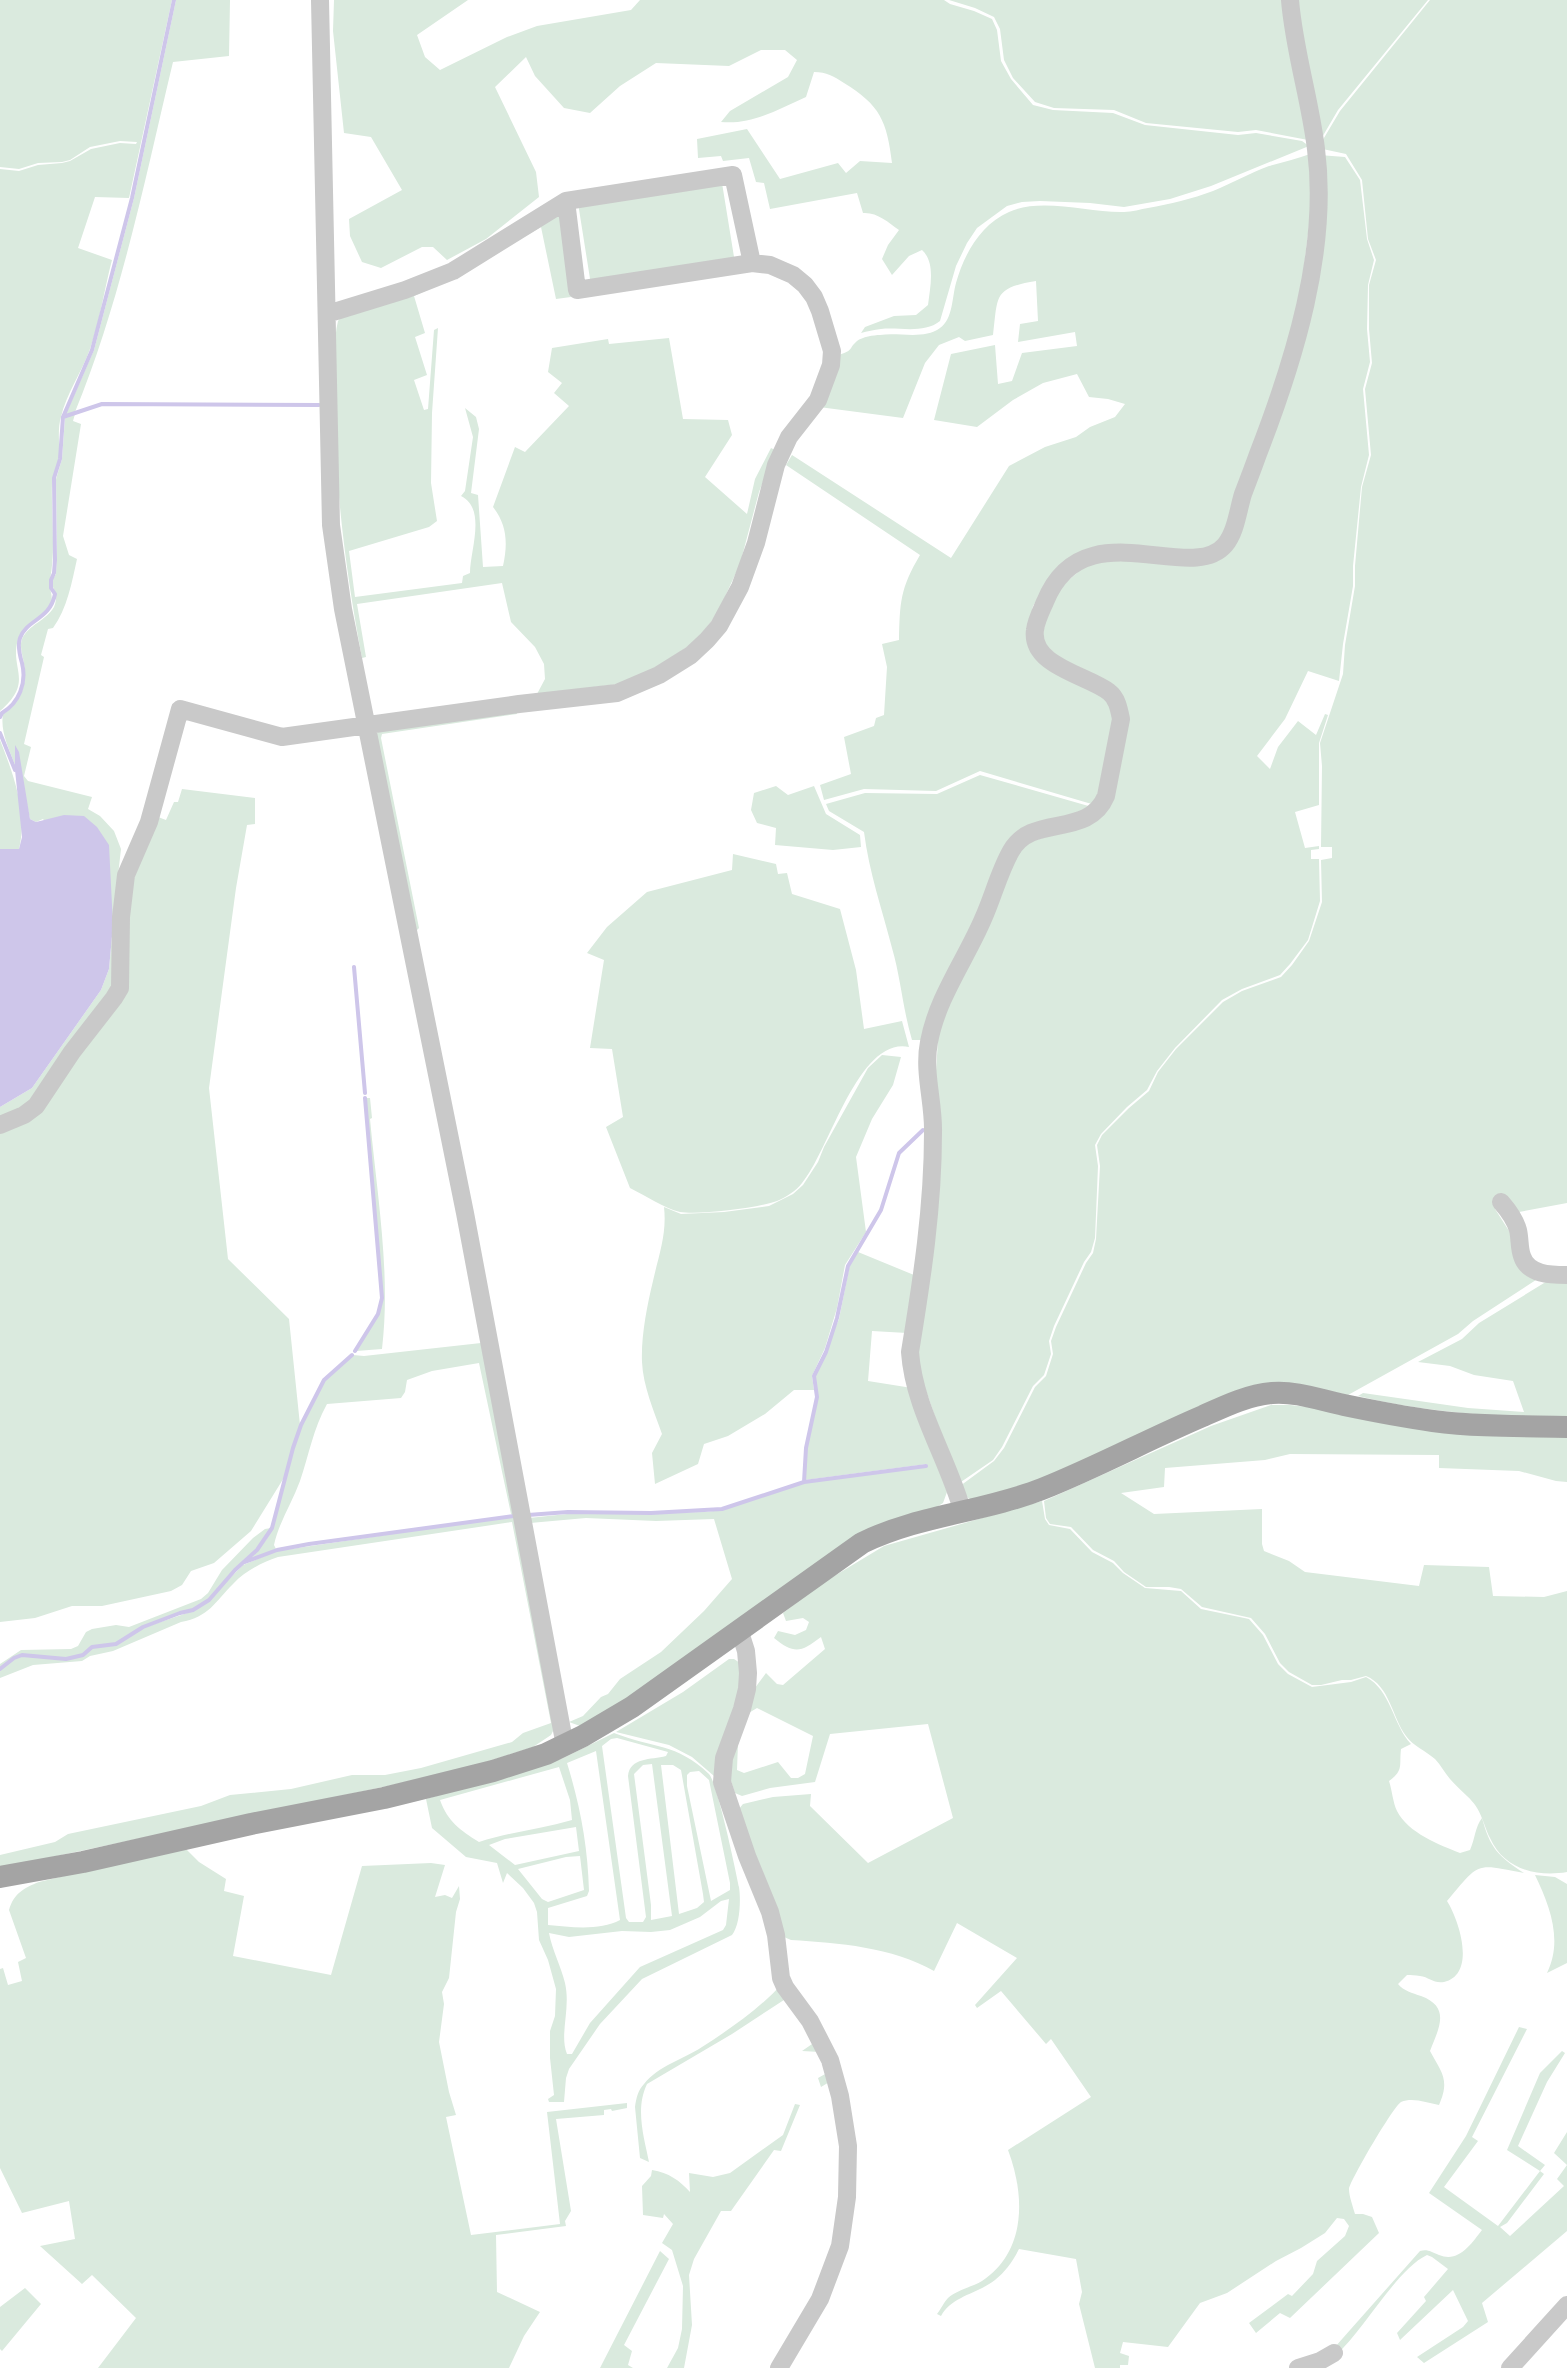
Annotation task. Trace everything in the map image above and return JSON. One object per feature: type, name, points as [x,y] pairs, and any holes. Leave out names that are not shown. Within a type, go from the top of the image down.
[{"type":"main road","points":[[0,1877],[384,1798],[493,1771],[565,1746],[632,1707],[862,1543],[918,1523],[1041,1489],[1256,1395],[1302,1395],[1433,1421],[1567,1427]]},
{"type":"street","points":[[320,0],[331,525],[343,609],[465,1213],[565,1746]]},
{"type":"street","points":[[963,1513],[956,1488],[916,1394],[910,1352],[927,1245],[932,1182],[934,1129],[928,1074],[929,1042],[943,1001],[1017,842],[1036,831],[1089,817],[1101,807],[1106,796],[1121,719],[1119,708],[1111,693],[1050,662],[1041,653],[1034,631],[1054,583],[1074,563],[1088,557],[1136,552],[1196,559],[1219,550],[1230,536],[1277,408],[1300,326],[1320,222],[1316,149],[1290,0]]},
{"type":"street","points":[[327,314],[436,280],[566,201],[733,175],[752,263]]},
{"type":"street","points":[[0,1125],[36,1106],[120,988],[124,884],[149,822],[180,709],[282,737],[617,693],[659,675],[691,655],[719,626],[748,567],[766,496],[783,450],[789,437],[818,400],[831,365],[832,351],[820,311],[805,285],[793,275],[770,265],[752,263],[577,290],[566,201]]},
{"type":"street","points":[[1501,1202],[1515,1220],[1522,1256],[1527,1265],[1550,1275],[1567,1275]]},
{"type":"street","points":[[739,1629],[746,1651],[747,1689],[724,1758],[722,1782],[770,1912],[781,1978],[810,2021],[830,2060],[840,2096],[848,2146],[847,2197],[840,2246],[820,2299],[779,2368]]},
{"type":"street","points":[[1510,2368],[1567,2305]]},
{"type":"street","points":[[1298,2368],[1334,2353]]},
{"type":"green space","points":[[0,0],[172,0],[129,198],[95,197],[78,248],[112,260],[87,358],[60,422],[59,460],[52,483],[51,604],[18,639],[16,659],[19,683],[10,701],[0,711],[0,169],[19,171],[38,165],[62,163],[91,149],[137,142],[120,141],[90,147],[62,162],[38,163],[19,169],[0,167]]},
{"type":"green space","points":[[176,0],[230,0],[229,56],[173,62],[131,239],[106,327],[75,412],[65,416],[94,350],[134,198]]},
{"type":"green space","points":[[334,0],[468,0],[417,35],[425,57],[440,70],[537,26],[631,10],[640,0],[944,0],[992,19],[997,30],[1001,61],[1011,79],[1033,105],[1053,110],[1113,113],[1145,125],[1238,135],[1256,133],[1302,141],[1309,146],[1211,186],[1170,199],[1124,207],[1040,201],[1007,206],[977,228],[967,243],[956,266],[940,321],[919,329],[881,329],[861,333],[865,327],[894,316],[916,315],[928,305],[931,268],[922,250],[909,256],[892,275],[882,259],[899,230],[878,216],[863,213],[857,193],[770,209],[764,183],[756,182],[749,158],[723,161],[721,156],[698,158],[697,139],[747,129],[780,179],[838,163],[846,173],[860,161],[892,163],[884,125],[866,99],[833,76],[814,72],[806,97],[754,119],[721,122],[730,111],[788,77],[797,60],[785,50],[761,50],[729,66],[656,63],[620,86],[590,113],[564,108],[535,76],[526,57],[495,87],[536,172],[539,197],[486,239],[447,260],[433,247],[422,247],[381,268],[362,262],[350,236],[349,219],[402,190],[371,137],[344,133],[333,31]]},
{"type":"green space","points":[[949,0],[1285,0],[1308,140],[1256,130],[1238,132],[1146,123],[1114,110],[1054,108],[1035,102],[1013,78],[1004,60],[1000,29],[994,17]]},
{"type":"green space","points":[[1295,0],[1428,0],[1338,110],[1317,146]]},
{"type":"green space","points":[[1430,0],[1567,0],[1567,1203],[1519,1212],[1499,1199],[1495,1209],[1539,1278],[1458,1334],[1348,1395],[1294,1384],[1025,1486],[973,1500],[960,1486],[994,1461],[1004,1448],[1035,1387],[1046,1376],[1053,1354],[1051,1341],[1056,1327],[1093,1253],[1100,1166],[1097,1145],[1102,1135],[1149,1091],[1158,1072],[1176,1049],[1223,1002],[1242,991],[1281,977],[1309,941],[1322,902],[1321,860],[1332,858],[1332,847],[1321,847],[1320,743],[1343,674],[1355,586],[1362,487],[1371,455],[1365,389],[1372,363],[1369,285],[1376,260],[1368,239],[1362,180],[1346,154],[1318,148],[1340,111]]},
{"type":"green space","points":[[1310,154],[1314,181],[1298,320],[1226,534],[1208,552],[1137,549],[1052,577],[1033,606],[1028,631],[1100,692],[1110,705],[1116,721],[1095,805],[980,771],[936,791],[864,789],[824,800],[820,785],[851,774],[844,737],[874,726],[876,718],[884,715],[887,667],[882,644],[899,640],[902,596],[920,555],[786,465],[792,455],[951,558],[1009,466],[1115,417],[1125,404],[1089,397],[1077,374],[1043,383],[1013,400],[977,427],[934,420],[951,354],[995,345],[998,384],[1012,381],[1022,353],[1077,346],[1075,332],[1018,342],[1020,324],[1038,321],[1036,281],[1012,287],[1000,296],[993,335],[965,341],[959,337],[939,345],[925,363],[903,418],[819,407],[839,355],[865,337],[919,335],[940,328],[950,313],[956,283],[969,251],[990,224],[1009,212],[1036,206],[1133,211],[1213,191],[1269,166]]},
{"type":"green space","points":[[1319,155],[1345,157],[1360,180],[1367,239],[1374,260],[1368,285],[1370,362],[1363,389],[1369,455],[1361,487],[1353,586],[1339,681],[1308,671],[1285,719],[1257,756],[1270,769],[1278,747],[1298,721],[1316,735],[1325,714],[1328,715],[1319,743],[1319,805],[1295,812],[1305,848],[1319,846],[1319,849],[1311,850],[1311,859],[1319,859],[1320,901],[1308,940],[1280,975],[1222,1000],[1175,1048],[1147,1090],[1101,1134],[1095,1145],[1098,1166],[1095,1238],[1054,1326],[1049,1341],[1051,1354],[1044,1375],[1033,1386],[993,1460],[958,1484],[917,1364],[939,1025],[1017,846],[1090,823],[1123,711],[1041,645],[1050,596],[1091,561],[1211,560],[1289,385]]},
{"type":"green space","points":[[722,183],[735,263],[591,285],[578,203]]},
{"type":"green space","points":[[558,214],[571,297],[556,299],[541,227],[448,281],[414,296],[425,333],[415,337],[427,375],[414,380],[424,410],[428,409],[434,330],[438,328],[431,483],[437,521],[429,527],[349,551],[355,597],[462,583],[463,576],[470,573],[475,520],[469,502],[461,496],[465,491],[473,437],[465,408],[476,417],[479,429],[471,493],[478,495],[483,567],[503,566],[505,535],[493,507],[515,447],[525,452],[569,406],[554,393],[562,383],[548,372],[552,348],[608,339],[609,344],[669,338],[683,419],[728,420],[732,435],[705,477],[747,514],[755,479],[771,448],[775,450],[759,492],[740,564],[717,614],[696,641],[635,682],[537,694],[545,679],[544,664],[535,647],[511,622],[502,583],[357,604],[366,657],[362,658],[345,555],[338,486],[335,344],[338,321]]},
{"type":"green space","points":[[75,414],[73,421],[81,424],[63,536],[69,555],[77,559],[65,604],[58,621],[48,629],[41,655],[44,657],[24,744],[31,747],[24,776],[28,781],[92,797],[88,809],[100,816],[114,831],[121,849],[117,884],[116,985],[33,1100],[0,1122],[0,1107],[32,1088],[101,990],[109,969],[113,925],[43,819],[36,822],[30,819],[15,747],[15,765],[3,727],[3,714],[14,705],[24,686],[22,639],[51,612],[55,604],[52,580],[56,574],[57,550],[56,479],[62,459],[65,418]]},
{"type":"green space","points":[[516,710],[517,714],[382,734],[419,928],[416,931],[376,735],[378,732]]},
{"type":"green space","points":[[0,740],[20,807],[19,849],[0,849]]},
{"type":"green space","points":[[980,775],[1092,807],[1025,832],[921,1040],[912,1040],[864,832],[829,811],[826,804],[865,793],[937,794]]},
{"type":"green space","points":[[776,786],[788,795],[814,786],[826,814],[860,835],[861,847],[833,850],[775,845],[776,828],[757,823],[751,810],[754,793]]},
{"type":"green space","points":[[182,789],[255,798],[255,824],[247,825],[236,888],[209,1088],[228,1259],[289,1319],[300,1425],[285,1476],[251,1531],[214,1563],[191,1571],[182,1585],[171,1591],[102,1606],[72,1606],[35,1618],[0,1622],[0,1128],[23,1117],[117,998],[125,897],[158,817],[166,820],[174,802],[178,802]]},
{"type":"green space","points":[[733,854],[776,864],[778,874],[787,873],[792,894],[840,909],[856,970],[864,1029],[902,1021],[909,1047],[891,1048],[875,1059],[860,1077],[812,1168],[791,1194],[768,1204],[701,1213],[680,1212],[630,1188],[606,1127],[623,1117],[612,1049],[590,1048],[604,960],[587,953],[607,927],[647,892],[732,870]]},
{"type":"green space","points":[[882,1055],[901,1057],[893,1085],[872,1119],[856,1157],[866,1232],[845,1265],[837,1308],[825,1348],[812,1376],[814,1390],[794,1390],[765,1414],[728,1436],[704,1444],[698,1464],[655,1484],[652,1453],[662,1434],[644,1380],[642,1352],[643,1332],[663,1235],[664,1207],[681,1214],[724,1212],[769,1206],[793,1194],[818,1162],[868,1068]]},
{"type":"green space","points":[[366,1098],[370,1098],[382,1234],[384,1320],[382,1349],[356,1351],[378,1315],[383,1298]]},
{"type":"green space","points":[[858,1252],[914,1275],[907,1333],[872,1331],[868,1381],[912,1388],[947,1492],[943,1503],[698,1657],[580,1726],[569,1722],[583,1716],[620,1679],[661,1652],[732,1579],[714,1519],[656,1521],[586,1518],[530,1523],[529,1518],[567,1514],[706,1512],[804,1483],[927,1467],[927,1464],[805,1480],[807,1448],[818,1397],[815,1376],[839,1319],[850,1264]]},
{"type":"green space","points":[[1549,1280],[1567,1281],[1567,1418],[1462,1413],[1358,1396],[1363,1393],[1468,1408],[1524,1412],[1513,1381],[1418,1362],[1462,1339],[1479,1323]]},
{"type":"green space","points":[[481,1343],[514,1516],[511,1514],[479,1363],[432,1371],[407,1380],[401,1398],[327,1404],[300,1481],[279,1528],[274,1545],[276,1549],[248,1560],[273,1528],[294,1448],[325,1380],[353,1355]]},
{"type":"green space","points":[[1271,1405],[1567,1436],[1567,1482],[1519,1471],[1439,1468],[1439,1455],[1290,1454],[1265,1460],[1165,1468],[1164,1487],[1121,1493],[1154,1514],[1262,1509],[1264,1551],[1289,1561],[1305,1572],[1419,1586],[1424,1565],[1489,1567],[1493,1596],[1544,1597],[1567,1591],[1567,1872],[1534,1872],[1504,1858],[1490,1838],[1476,1806],[1435,1759],[1406,1736],[1386,1694],[1374,1681],[1366,1676],[1312,1685],[1280,1663],[1265,1634],[1251,1618],[1202,1607],[1181,1589],[1146,1587],[1114,1561],[1093,1550],[1071,1527],[1050,1524],[1046,1518],[1044,1501],[1211,1426]]},
{"type":"green space","points":[[1042,1501],[1049,1525],[1070,1529],[1092,1552],[1113,1563],[1145,1588],[1181,1591],[1201,1609],[1249,1619],[1288,1674],[1312,1687],[1366,1677],[1374,1683],[1411,1744],[1401,1749],[1399,1771],[1389,1781],[1402,1819],[1425,1837],[1460,1853],[1470,1850],[1482,1818],[1496,1850],[1524,1873],[1486,1867],[1473,1872],[1447,1901],[1460,1933],[1463,1958],[1460,1969],[1454,1977],[1444,1982],[1407,1975],[1398,1984],[1430,2001],[1439,2012],[1439,2026],[1430,2051],[1443,2077],[1444,2089],[1439,2105],[1415,2100],[1401,2102],[1351,2183],[1349,2192],[1355,2214],[1372,2217],[1379,2233],[1290,2318],[1280,2313],[1256,2333],[1249,2323],[1288,2294],[1292,2296],[1313,2274],[1317,2261],[1345,2236],[1349,2226],[1344,2219],[1337,2218],[1325,2233],[1227,2293],[1200,2303],[1168,2347],[1123,2342],[1120,2353],[1129,2356],[1128,2365],[1120,2365],[1120,2368],[1095,2368],[1079,2304],[1082,2292],[1076,2259],[1019,2249],[995,2280],[952,2304],[941,2316],[937,2314],[952,2295],[982,2281],[997,2269],[1014,2238],[1019,2203],[1014,2167],[1008,2150],[1091,2097],[1051,2039],[1046,2044],[1001,1991],[977,2008],[975,2005],[1017,1958],[957,1923],[934,1971],[883,1951],[784,1937],[738,1810],[743,1804],[773,1797],[811,1794],[810,1806],[868,1863],[953,1818],[928,1724],[830,1734],[815,1782],[770,1788],[742,1796],[735,1793],[727,1769],[738,1743],[737,1770],[744,1773],[778,1762],[791,1778],[805,1774],[813,1736],[757,1708],[742,1717],[749,1696],[766,1673],[777,1684],[783,1685],[825,1649],[821,1637],[798,1650],[774,1638],[778,1631],[795,1635],[806,1630],[809,1622],[803,1618],[786,1621],[783,1613],[821,1584],[884,1546]]},
{"type":"green space","points":[[514,1516],[554,1729],[551,1735],[533,1747],[483,1763],[397,1784],[0,1868],[0,1855],[55,1842],[68,1834],[201,1806],[230,1795],[291,1789],[352,1775],[385,1775],[421,1768],[512,1742],[523,1733],[551,1723],[512,1522],[278,1557],[243,1575],[211,1608],[191,1620],[82,1661],[33,1665],[0,1678],[0,1670],[15,1658],[66,1660],[84,1656],[92,1648],[117,1645],[143,1628],[193,1611],[243,1565],[277,1551]]},
{"type":"green space","points":[[271,1528],[256,1549],[208,1600],[192,1609],[143,1627],[116,1643],[92,1646],[83,1654],[66,1658],[22,1654],[0,1668],[0,1664],[21,1650],[71,1649],[78,1646],[86,1632],[92,1629],[116,1625],[129,1627],[201,1599],[222,1570],[253,1538]]},
{"type":"green space","points":[[729,1659],[740,1663],[745,1675],[714,1776],[692,1757],[669,1745],[616,1732],[683,1692]]},
{"type":"green space","points":[[614,1733],[675,1751],[697,1764],[709,1774],[717,1793],[740,1892],[740,1905],[732,1935],[642,1979],[600,2024],[569,2069],[564,2102],[549,2102],[548,2099],[554,2095],[550,2031],[555,2016],[556,1989],[539,1940],[534,1903],[507,1873],[503,1883],[497,1863],[466,1857],[432,1828],[426,1799],[561,1759]],"holes":[[[617,1738],[668,1752],[666,1756],[637,1762],[628,1776],[646,1917],[643,1922],[629,1922],[626,1918],[602,1746]],[[596,1751],[620,1920],[603,1926],[548,1925],[548,1908],[587,1896],[589,1891],[579,1810],[567,1763]],[[652,1764],[672,1916],[651,1920],[634,1774],[643,1765]],[[661,1765],[673,1765],[681,1770],[704,1902],[679,1914]],[[559,1767],[570,1800],[572,1820],[479,1842],[455,1825],[440,1800]],[[699,1771],[709,1780],[730,1883],[730,1890],[711,1901],[687,1775]],[[576,1827],[579,1851],[515,1865],[489,1845],[505,1839]],[[580,1856],[584,1890],[548,1902],[542,1899],[518,1869]],[[729,1899],[723,1930],[640,1967],[590,2023],[572,2054],[567,2054],[564,2038],[566,1993],[549,1933],[569,1937],[670,1930],[700,1917],[721,1901]]]},
{"type":"green space","points":[[184,1847],[199,1862],[226,1879],[224,1891],[244,1896],[233,1956],[331,1975],[362,1866],[445,1865],[435,1897],[445,1895],[452,1898],[459,1886],[460,1899],[449,1978],[442,1992],[444,2004],[439,2042],[456,2115],[446,2117],[471,2235],[560,2224],[547,2112],[627,2103],[627,2108],[604,2110],[604,2115],[556,2119],[571,2211],[565,2221],[566,2226],[496,2235],[497,2292],[540,2312],[509,2368],[98,2368],[136,2318],[92,2275],[82,2284],[40,2246],[75,2239],[69,2201],[22,2213],[0,2168],[0,1969],[3,1968],[8,1985],[22,1981],[18,1962],[26,1958],[9,1910],[20,1892],[39,1882]]},
{"type":"green space","points":[[1535,1875],[1555,1877],[1567,1884],[1567,1963],[1547,1973],[1554,1949],[1553,1924]]},
{"type":"green space","points":[[782,1984],[824,2051],[839,2096],[847,2177],[842,2228],[836,2250],[842,2165],[839,2123],[831,2081],[821,2087],[818,2078],[827,2073],[820,2052],[802,2051],[815,2042],[787,1998],[647,2084],[641,2113],[649,2162],[640,2158],[635,2107],[642,2086],[656,2072],[734,2026]]},
{"type":"green space","points":[[1519,2027],[1527,2029],[1472,2137],[1478,2141],[1444,2187],[1498,2226],[1540,2171],[1544,2174],[1507,2223],[1500,2227],[1510,2236],[1564,2186],[1557,2179],[1567,2165],[1567,2231],[1482,2303],[1488,2322],[1424,2363],[1417,2357],[1468,2321],[1453,2290],[1400,2340],[1397,2333],[1426,2301],[1424,2297],[1448,2269],[1427,2255],[1392,2286],[1336,2355],[1335,2347],[1420,2251],[1453,2256],[1464,2251],[1482,2230],[1429,2193],[1466,2136]]},
{"type":"green space","points":[[1562,2051],[1565,2053],[1547,2082],[1518,2146],[1545,2165],[1540,2171],[1507,2150],[1540,2073]]},
{"type":"green space","points":[[795,2104],[800,2105],[781,2151],[774,2150],[731,2211],[721,2211],[694,2259],[689,2275],[692,2325],[684,2368],[667,2368],[678,2348],[682,2329],[683,2286],[672,2250],[662,2243],[673,2224],[664,2214],[663,2218],[643,2215],[642,2186],[652,2170],[673,2178],[690,2192],[689,2173],[713,2177],[730,2173],[783,2135]]},
{"type":"green space","points":[[1567,2132],[1567,2165],[1554,2153]]},
{"type":"green space","points":[[660,2251],[669,2259],[624,2345],[632,2351],[628,2365],[633,2368],[600,2368]]},
{"type":"green space","points":[[25,2288],[41,2304],[2,2351],[0,2307]]},
{"type":"shaded area","points":[[15,745],[19,752],[30,819],[36,822],[64,815],[84,816],[97,827],[109,845],[113,925],[109,969],[101,990],[32,1088],[0,1107],[0,849],[19,849],[22,837]]},
{"type":"waterway","points":[[0,717],[17,698],[22,685],[20,638],[48,609],[55,594],[51,588],[55,560],[54,478],[60,459],[63,417],[92,350],[132,198],[174,0]]},
{"type":"waterway","points":[[63,417],[102,404],[319,405]]},
{"type":"waterway","points":[[0,733],[15,770]]},
{"type":"waterway","points":[[354,967],[365,1093]]},
{"type":"waterway","points":[[355,1351],[378,1314],[382,1298],[365,1098]]},
{"type":"waterway","points":[[804,1482],[806,1448],[817,1397],[814,1376],[837,1318],[848,1266],[881,1210],[899,1153],[923,1130]]},
{"type":"waterway","points":[[0,1669],[22,1655],[66,1659],[83,1655],[92,1647],[116,1644],[143,1627],[193,1610],[209,1600],[257,1550],[272,1528],[301,1425],[324,1380],[352,1355]]},
{"type":"waterway","points":[[528,1515],[722,1509],[804,1482],[926,1466]]},
{"type":"waterway","points":[[245,1562],[277,1550],[309,1544],[514,1516]]}]
